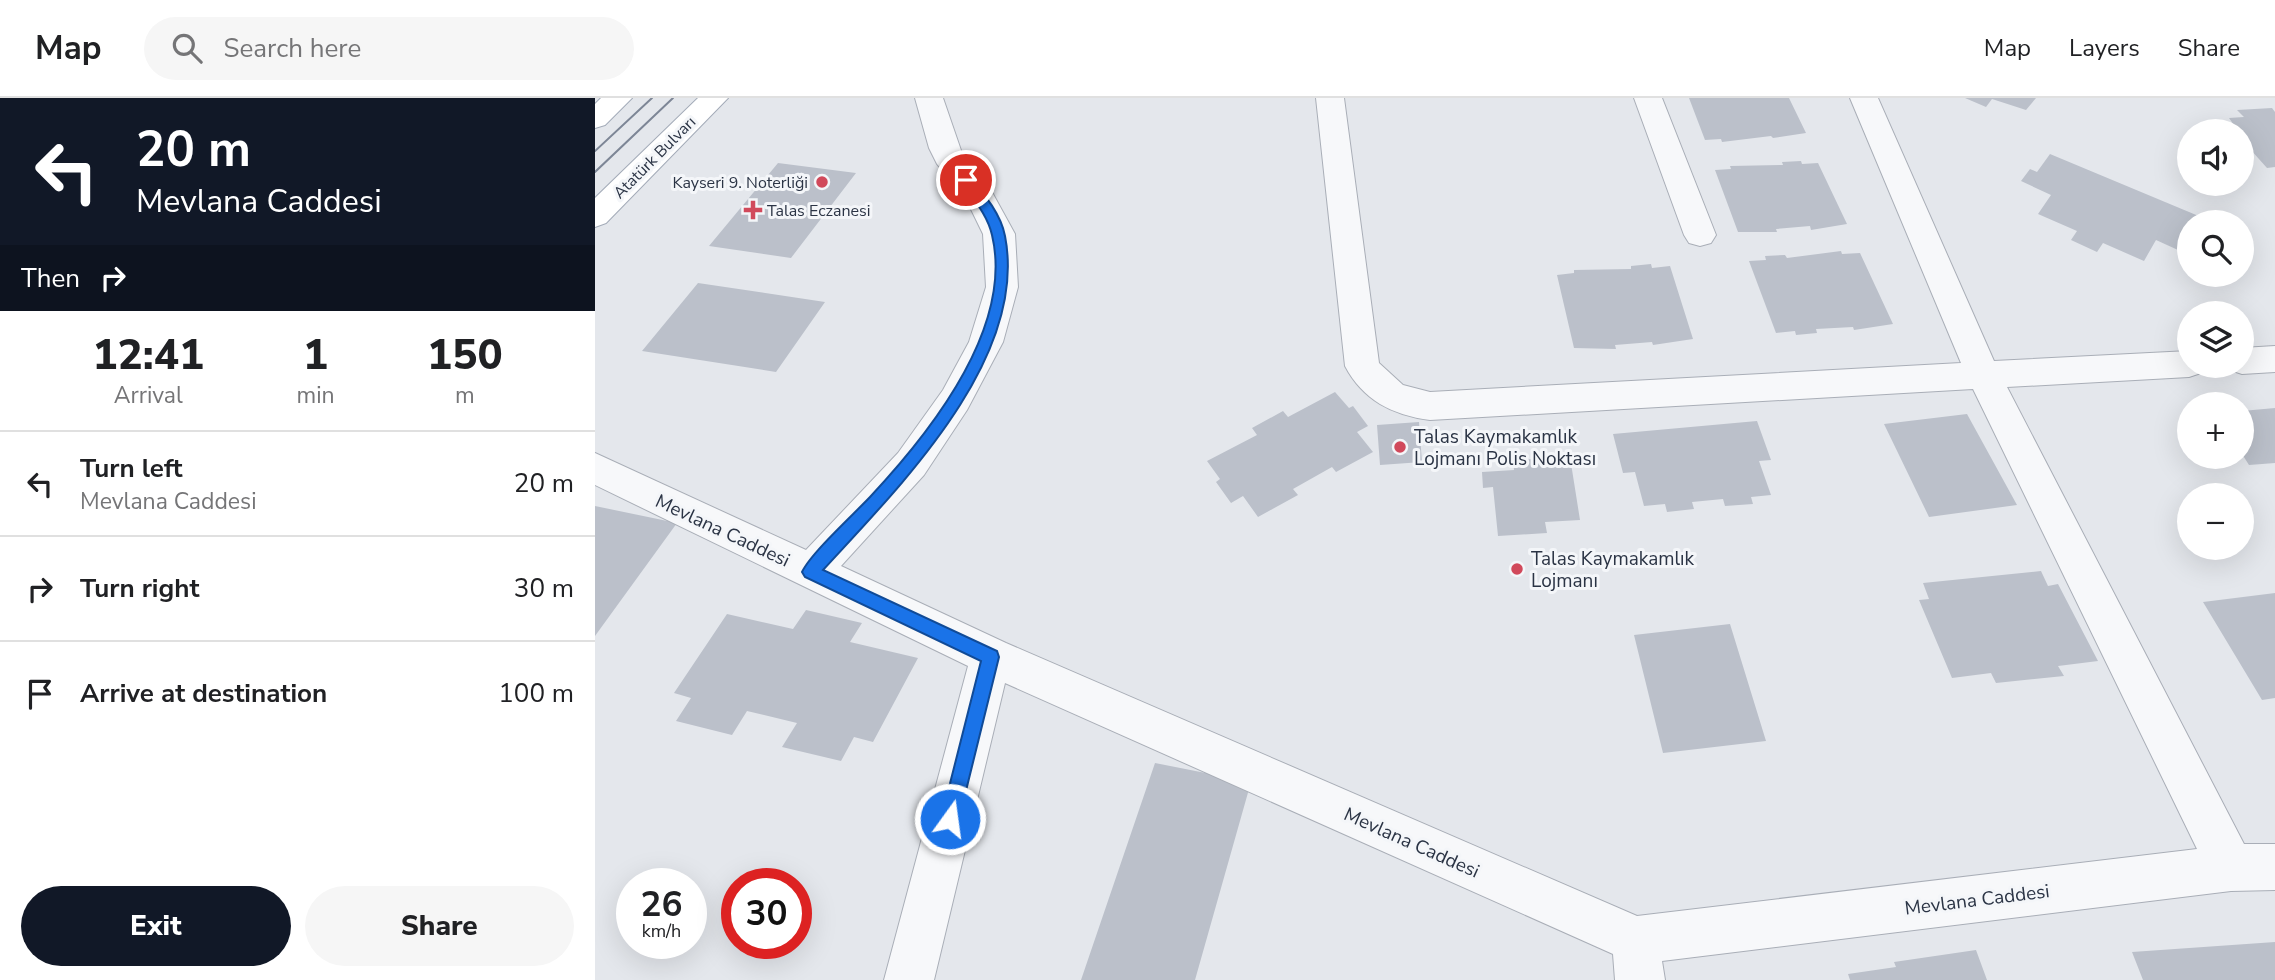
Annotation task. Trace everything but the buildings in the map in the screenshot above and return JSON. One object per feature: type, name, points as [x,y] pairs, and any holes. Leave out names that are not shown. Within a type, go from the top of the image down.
[{"type":"main road","points":[[595,119],[618,98]]},
{"type":"main road","name":"Atatürk Bulvarı","points":[[595,216],[714,98]]},
{"type":"street","points":[[810,572],[911,464],[955,400],[986,342],[1002,287],[999,234],[976,190],[952,164],[944,148],[929,98]]},
{"type":"street","points":[[1330,98],[1362,366],[1380,389],[1397,399],[1430,406],[2177,366]]},
{"type":"street","points":[[1648,98],[1700,235]]},
{"type":"street","points":[[1864,98],[1984,377],[2231,869]]},
{"type":"street","points":[[2254,360],[2275,359]]},
{"type":"street","name":"Mevlana Caddesi","points":[[598,472],[1638,960],[2231,869],[2275,866]]},
{"type":"street","points":[[909,980],[991,657]]},
{"type":"tram line","points":[[595,151],[652,98]]},
{"type":"tram line","points":[[595,172],[673,98]]},
{"type":"place","name":"Kayseri 9. Noterliği","points":[[822,182]]},
{"type":"place","name":"Talas Eczanesi","points":[[753,210]]},
{"type":"place","name":"Talas Kaymakamlık Lojmanı Polis Noktası","points":[[1400,447]]},
{"type":"place","name":"Talas Kaymakamlık Lojmanı","points":[[1517,569]]},
{"type":"route","points":[[950,819],[991,657],[810,572],[911,464],[955,400],[986,342],[1002,287],[999,234],[986,205],[966,180]]}]
